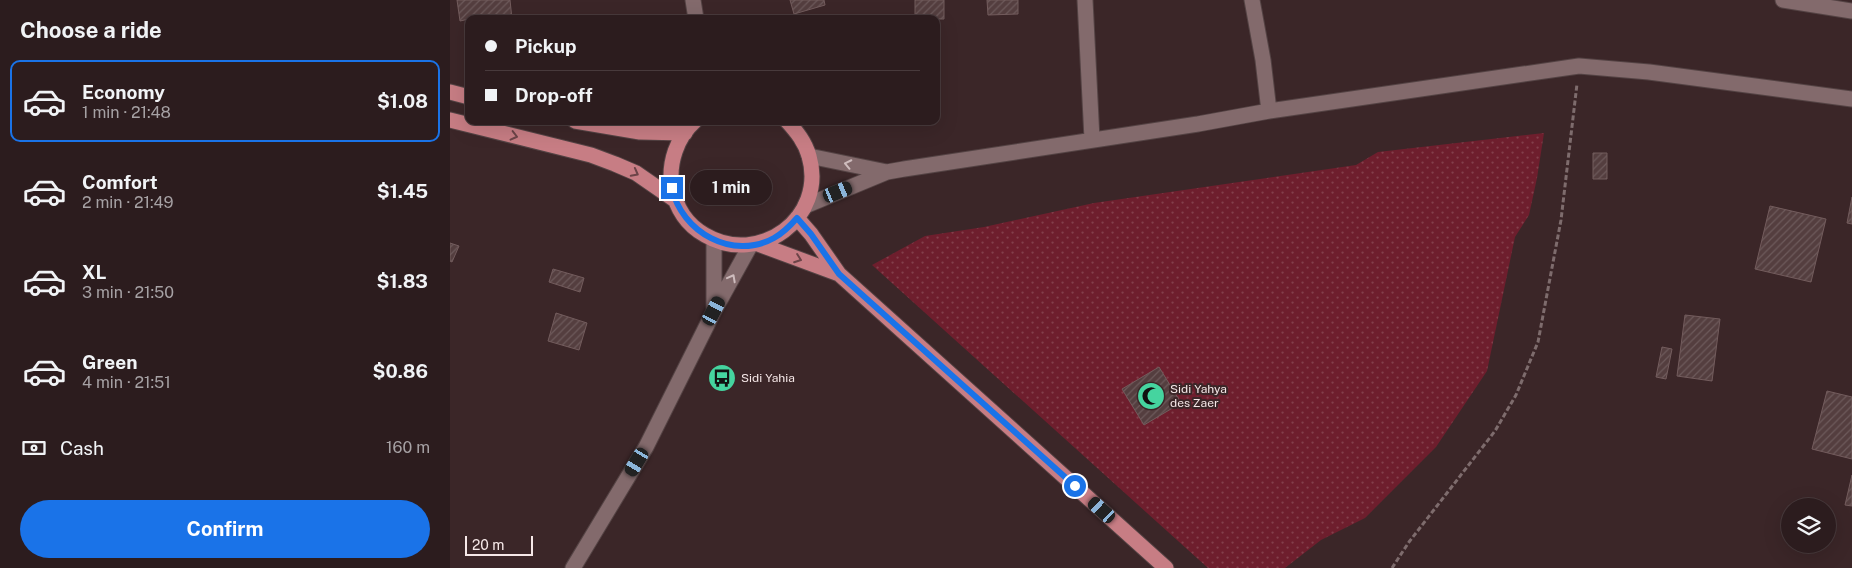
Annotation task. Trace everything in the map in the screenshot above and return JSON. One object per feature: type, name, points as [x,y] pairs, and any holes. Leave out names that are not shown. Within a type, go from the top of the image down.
[{"type":"main road","points":[[450,92],[465,96]]},
{"type":"main road","points":[[450,120],[465,124]]},
{"type":"main road","points":[[470,125],[591,155],[636,173],[675,200]]},
{"type":"main road","points":[[599,125],[640,132],[686,125]]},
{"type":"main road","points":[[691,125],[674,154],[670,177],[675,200],[684,217],[697,231],[714,241],[732,246],[754,245],[773,239],[786,230],[801,212],[811,190],[812,172],[809,156],[800,136],[790,125]]},
{"type":"main road","points":[[801,212],[811,234],[839,274],[1166,568]]},
{"type":"main road","points":[[754,245],[839,274]]},
{"type":"street","points":[[692,0],[695,15]]},
{"type":"street","points":[[1085,0],[1092,139]]},
{"type":"street","points":[[1252,0],[1263,60],[1269,111]]},
{"type":"street","points":[[1782,0],[1852,11]]},
{"type":"street","points":[[801,212],[887,172],[1198,124],[1269,111],[1579,66],[1649,72],[1852,99]]},
{"type":"street","points":[[809,156],[887,172]]},
{"type":"street","points":[[714,241],[714,311]]},
{"type":"street","points":[[573,568],[646,447],[714,311],[754,245]]},
{"type":"path","points":[[1392,568],[1409,542],[1495,431],[1516,395],[1538,342],[1561,220],[1579,66]]},
{"type":"shaded area","points":[[1544,133],[1529,215],[1515,237],[1487,371],[1436,447],[1365,518],[1321,540],[1285,568],[1208,568],[872,265],[925,236],[984,227],[1094,203],[1356,165],[1378,152]]},
{"type":"building","points":[[457,0],[510,0],[512,15],[465,15],[465,20],[460,21]]},
{"type":"building","points":[[790,0],[824,0],[825,5],[794,14]]},
{"type":"building","points":[[915,0],[944,0],[944,19],[940,19],[940,15],[915,15]]},
{"type":"building","points":[[987,0],[1018,0],[1018,14],[988,15]]},
{"type":"building","points":[[1593,153],[1607,153],[1607,179],[1593,179]]},
{"type":"building","points":[[1852,197],[1852,224],[1847,223]]},
{"type":"building","points":[[1770,206],[1826,219],[1811,282],[1755,269]]},
{"type":"building","points":[[450,243],[459,246],[452,262],[450,261]]},
{"type":"building","points":[[553,269],[584,278],[580,292],[549,282]]},
{"type":"building","points":[[556,313],[587,323],[579,350],[548,341]]},
{"type":"building","points":[[1685,315],[1720,319],[1712,381],[1677,376]]},
{"type":"building","points":[[1662,347],[1672,349],[1666,379],[1656,377]]},
{"type":"building","name":"Sidi Yahya des Zaer","points":[[1159,367],[1181,403],[1144,425],[1122,389]]},
{"type":"building","points":[[1827,391],[1852,397],[1852,459],[1812,449]]},
{"type":"building","points":[[1852,475],[1852,506],[1845,505]]},
{"type":"place","name":"Sidi Yahia","points":[[722,378]]},
{"type":"place","name":"Sidi Yahya des Zaer","points":[[1151,396]]},
{"type":"route","points":[[672,188],[675,200],[684,217],[697,231],[714,241],[732,246],[750,246],[773,239],[786,230],[797,218],[811,234],[839,274],[1075,486]]}]
